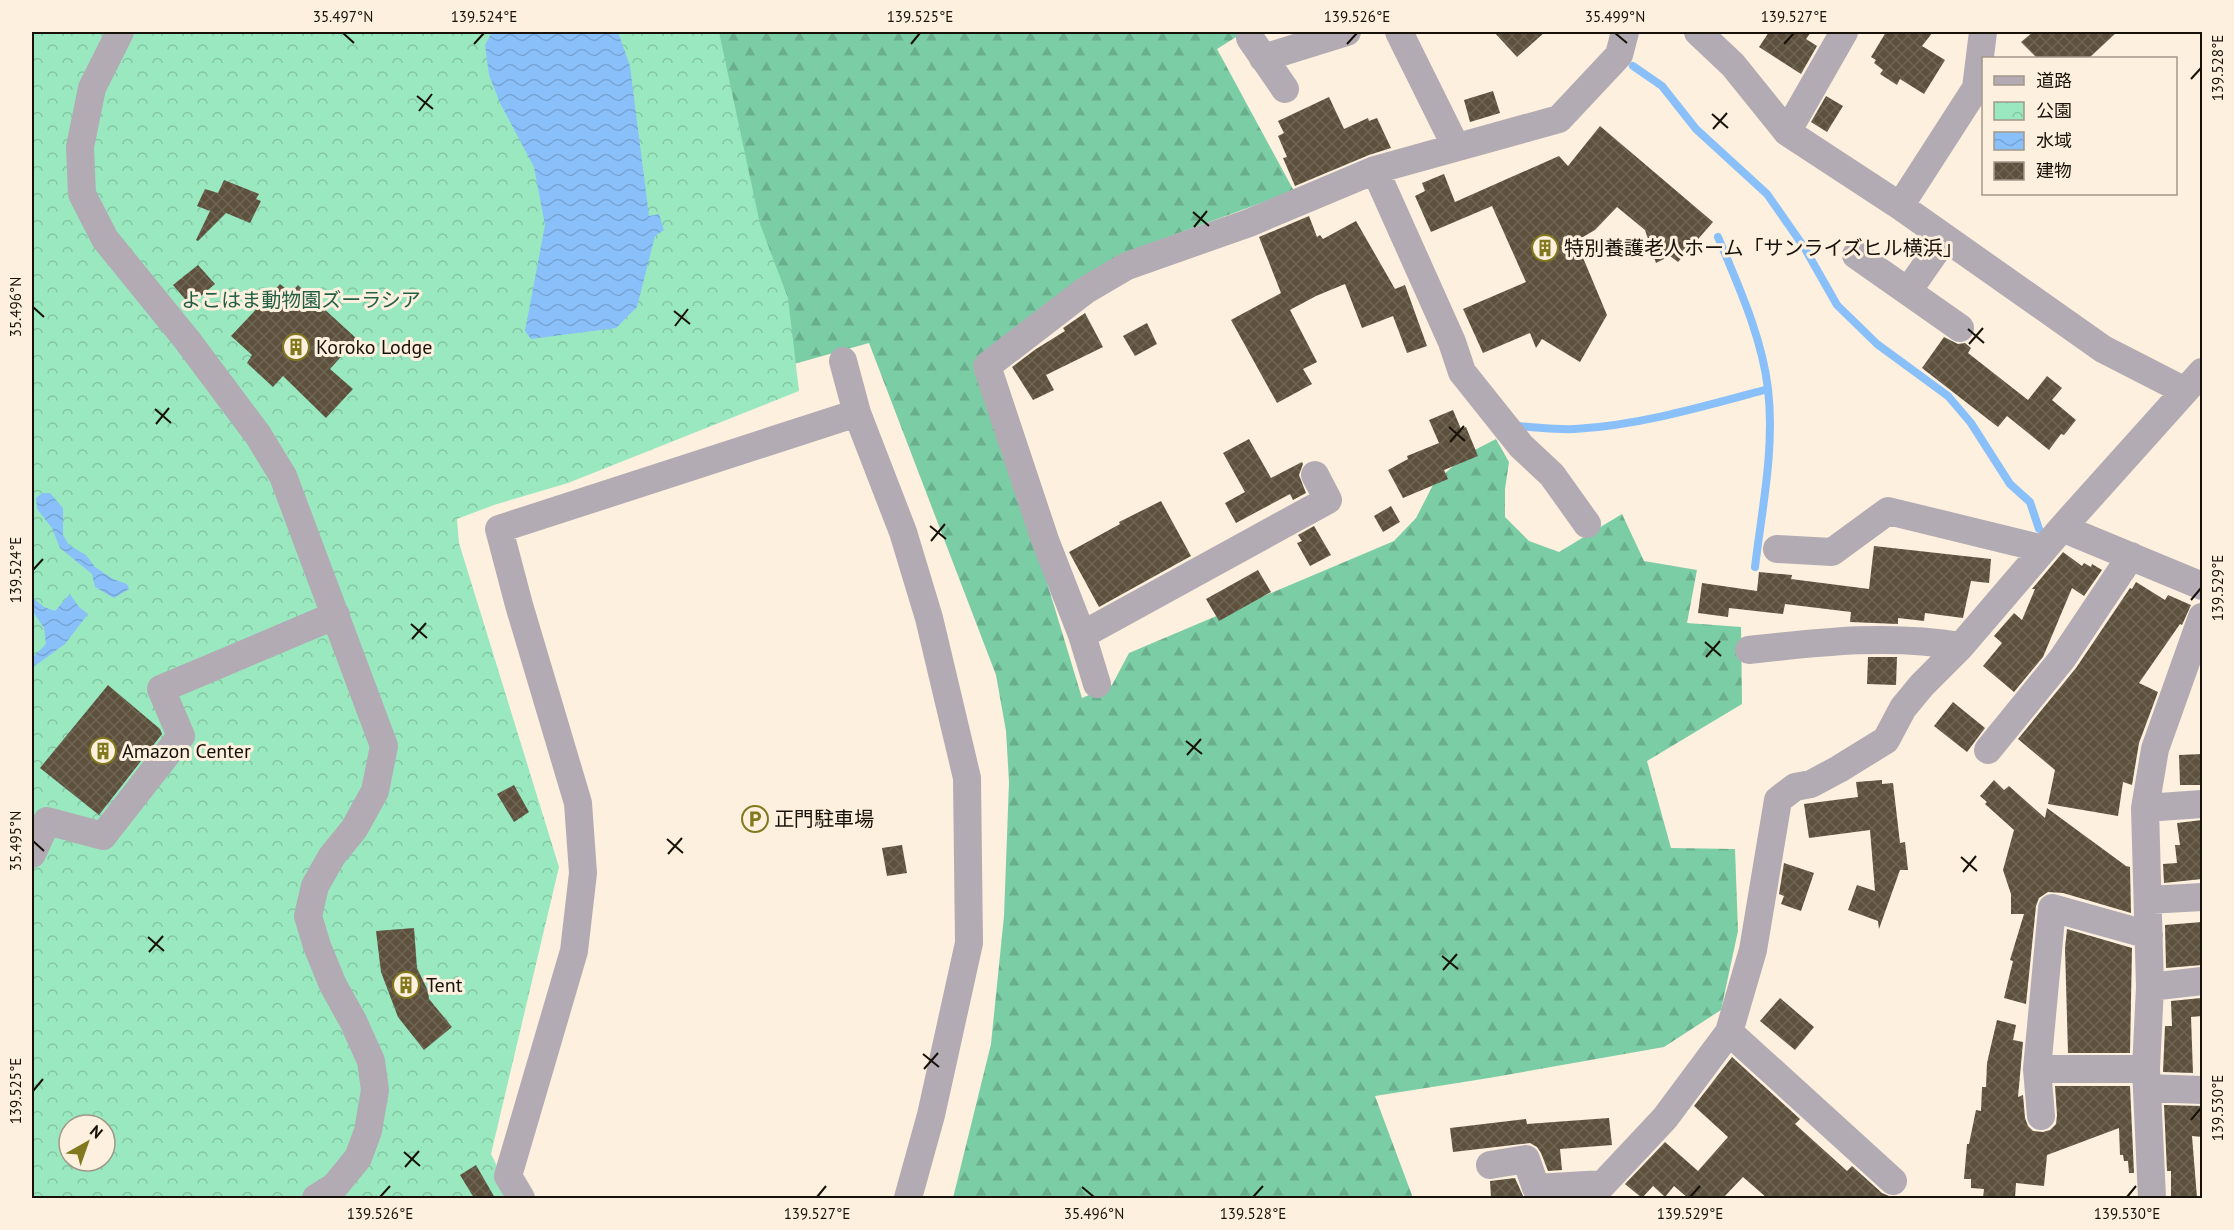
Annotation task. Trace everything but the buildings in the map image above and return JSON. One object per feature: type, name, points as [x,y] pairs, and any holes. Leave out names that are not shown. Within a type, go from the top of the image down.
[{"type":"street","points":[[120,32],[92,88],[80,147],[82,194],[105,239],[187,340],[258,435],[283,476],[384,746],[375,791],[354,829],[332,856],[315,886],[308,916],[333,985],[371,1061],[375,1090],[368,1131],[358,1158],[335,1186],[316,1198]]},
{"type":"street","points":[[1285,89],[1256,48],[1347,32]]},
{"type":"street","points":[[1399,32],[1456,147]]},
{"type":"street","points":[[1098,684],[1082,635],[1045,540],[987,366],[1086,290],[1127,266],[1249,223],[1375,170],[1559,119],[1619,55],[1625,32]]},
{"type":"street","points":[[1490,1165],[1526,1159],[1536,1188],[1596,1191],[1665,1118],[1729,1032],[1753,950],[1778,800],[1795,787],[1811,784],[1886,740],[1904,708],[1922,685],[1961,646],[2053,538],[2194,382],[2103,349],[1900,206],[1788,132],[1733,65],[1698,32]]},
{"type":"street","points":[[1788,132],[1844,32]]},
{"type":"street","points":[[1900,206],[1976,88],[1983,32]]},
{"type":"street","points":[[1375,170],[1447,331],[1462,372],[1521,446],[1552,475],[1587,524]]},
{"type":"street","points":[[1908,291],[1945,238]]},
{"type":"street","points":[[1856,255],[1960,328]]},
{"type":"street","points":[[843,361],[857,413],[903,532],[929,618],[967,778],[969,943],[931,1115],[908,1198]]},
{"type":"street","points":[[521,1198],[508,1176],[574,951],[583,873],[578,804],[499,529],[857,413]]},
{"type":"street","points":[[1082,635],[1328,500],[1315,475]]},
{"type":"street","points":[[1777,549],[1832,552],[1888,511],[2053,538],[2131,556],[2202,586]]},
{"type":"street","points":[[1988,750],[2062,659],[2131,556]]},
{"type":"street","points":[[32,854],[39,813],[103,836],[181,736],[161,689],[336,615]]},
{"type":"street","points":[[2152,1198],[2147,1078],[2150,987],[2145,808],[2155,749],[2202,617]]},
{"type":"street","points":[[1749,650],[1851,639],[1924,640],[1961,646]]},
{"type":"street","points":[[2145,808],[2202,804]]},
{"type":"street","points":[[2148,900],[2202,897]]},
{"type":"street","points":[[2041,1116],[2037,1070],[2052,908],[2149,935]]},
{"type":"street","points":[[2150,987],[2202,981]]},
{"type":"street","points":[[1729,1032],[1893,1181]]},
{"type":"street","points":[[2037,1070],[2147,1078],[2202,1090]]},
{"type":"green space","name":"よこはま動物園ズーラシア","points":[[32,32],[719,32],[760,224],[788,298],[799,391],[568,483],[494,505],[457,519],[459,543],[559,867],[491,1154],[513,1198],[32,1198]]},
{"type":"green space","points":[[630,32],[1244,32],[1217,49],[1294,191],[1119,255],[981,365],[1082,698],[1112,685],[1129,653],[1394,541],[1416,518],[1434,483],[1467,454],[1496,439],[1509,462],[1505,489],[1505,517],[1529,541],[1559,552],[1622,514],[1644,561],[1697,570],[1687,623],[1741,627],[1742,704],[1647,761],[1671,848],[1735,849],[1738,931],[1721,1010],[1664,1047],[1375,1096],[1413,1198],[953,1198],[991,1044],[1004,916],[1009,782],[1006,731],[996,675],[869,343],[719,385]]},
{"type":"water","points":[[492,32],[618,32],[630,66],[649,216],[659,214],[664,230],[655,236],[637,307],[616,328],[531,339],[525,331],[545,225],[534,167],[500,103],[489,75],[485,45]]},
{"type":"water","points":[[42,493],[50,493],[63,508],[63,535],[69,545],[86,555],[95,567],[113,579],[127,584],[129,589],[114,598],[95,587],[92,574],[60,548],[52,528],[37,509],[36,498]]},
{"type":"water","points":[[70,594],[79,607],[88,614],[65,644],[32,668],[32,658],[46,644],[44,628],[32,610],[32,597],[44,607],[55,611]]},
{"type":"waterway","points":[[1633,66],[1662,86],[1696,129],[1767,194],[1804,247],[1837,305],[1877,344],[1948,396],[1971,423],[2010,484],[2030,502],[2039,529]]},
{"type":"waterway","points":[[1718,237],[1755,331],[1768,389],[1769,456],[1755,567]]},
{"type":"waterway","points":[[1516,426],[1553,429],[1600,427],[1673,414],[1768,389]]},
{"type":"place","name":"特別養護老人ホーム「サンライズヒル横浜」","points":[[1545,248]]},
{"type":"place","name":"Koroko Lodge","points":[[296,347]]},
{"type":"place","name":"Amazon Center","points":[[103,751]]},
{"type":"place","name":"正門駐車場","points":[[755,819]]},
{"type":"place","name":"Tent","points":[[406,985]]}]
